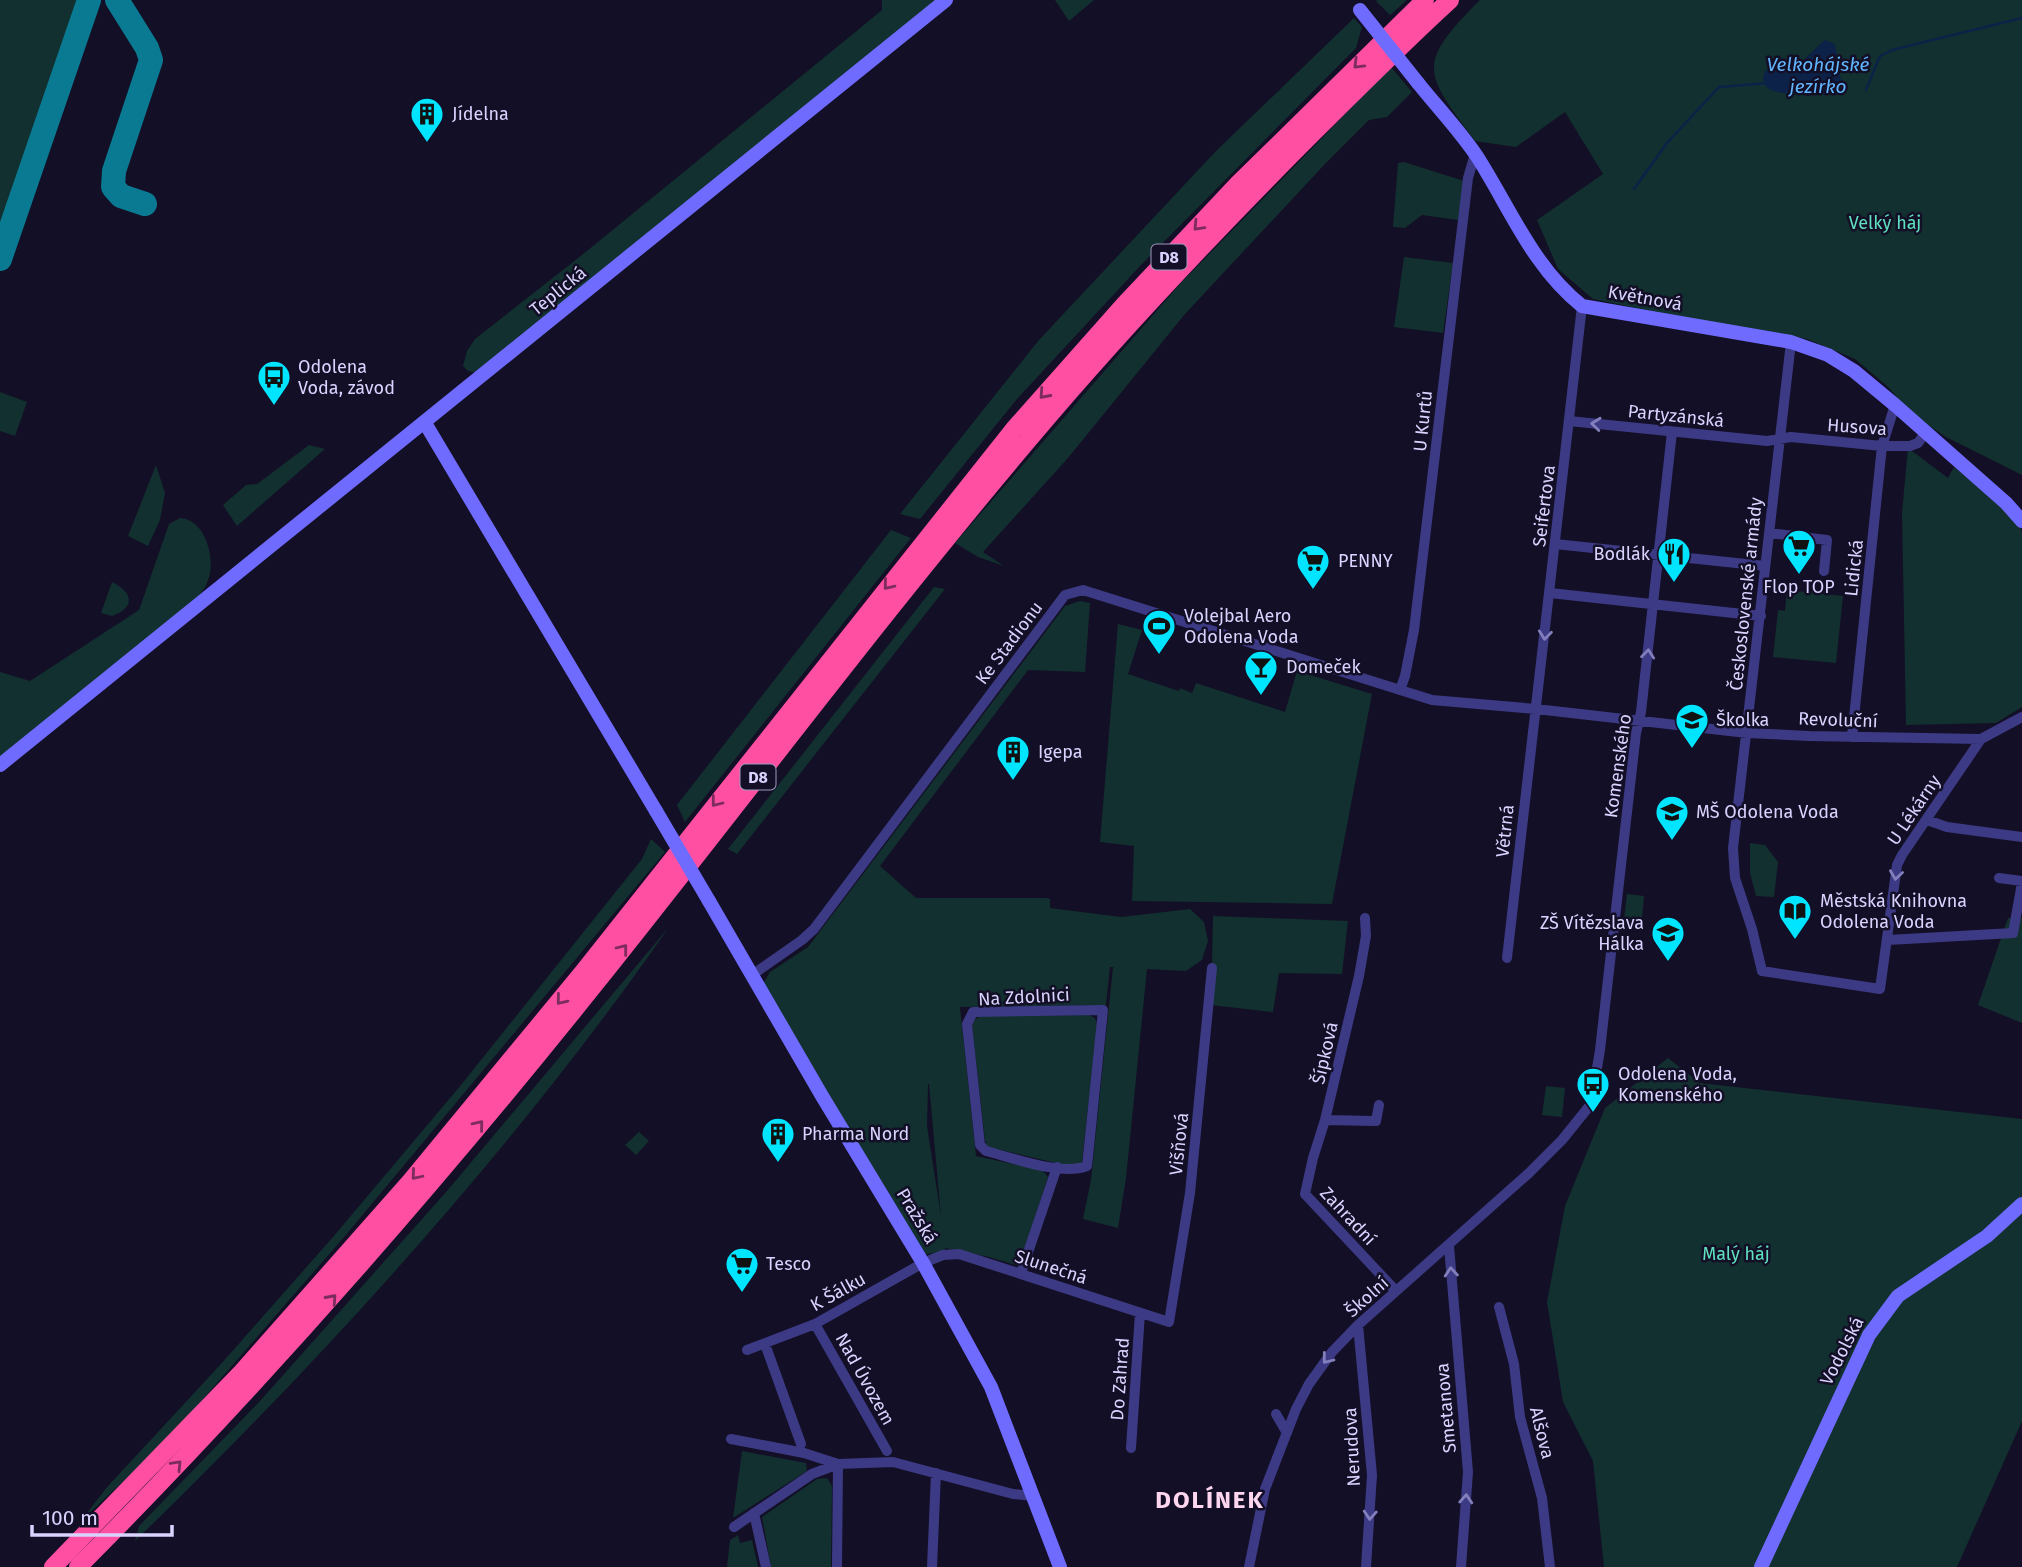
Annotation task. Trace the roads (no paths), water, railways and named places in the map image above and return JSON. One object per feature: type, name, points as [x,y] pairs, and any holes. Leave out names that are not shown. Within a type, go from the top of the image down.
[{"type":"highway","name":"D8","points":[[53,1567],[242,1372],[419,1172],[584,971],[1014,429],[1124,305],[1238,184],[1425,0]]},
{"type":"highway","name":"D8","points":[[78,1567],[256,1382],[423,1194],[598,980],[1029,439],[1250,196],[1450,0]]},
{"type":"street","name":"Teplická","points":[[0,765],[946,0]]},
{"type":"street","name":"Květnová","points":[[1356,5],[1475,154],[1534,255],[1564,292],[1581,306],[1791,342],[1828,355],[1895,405],[2020,516]]},
{"type":"street","name":"U Kurtů","points":[[1400,690],[1413,630],[1465,199],[1475,154]]},
{"type":"street","name":"Seifertova","points":[[1536,709],[1581,306]]},
{"type":"street","name":"Československé armády","points":[[1791,342],[1733,867],[1762,971],[1880,989]]},
{"type":"street","name":"Lidická","points":[[1852,737],[1882,446],[1895,405]]},
{"type":"street","name":"Partyzánská","points":[[1569,421],[1767,441],[1780,439]]},
{"type":"street","name":"Pražská","points":[[425,422],[923,1263],[991,1387],[1060,1567]]},
{"type":"street","name":"Komenského","points":[[1591,1104],[1600,1050],[1672,432]]},
{"type":"street","name":"Husova","points":[[1780,439],[1791,437],[1882,446],[1910,446],[1918,443],[1926,432]]},
{"type":"street","points":[[1769,533],[1827,540],[1824,571]]},
{"type":"street","points":[[1555,544],[1765,566]]},
{"type":"street","name":"Ke Stadionu","points":[[752,975],[803,940],[814,929],[1065,595],[1083,590],[1400,690]]},
{"type":"street","points":[[1550,593],[1761,616]]},
{"type":"street","name":"Revoluční","points":[[1400,690],[1432,700],[1747,733],[1981,740]]},
{"type":"street","name":"Větrná","points":[[1507,958],[1536,709]]},
{"type":"street","points":[[1981,740],[2022,717]]},
{"type":"street","name":"U Lékárny","points":[[1880,989],[1898,865],[1902,855],[1981,740]]},
{"type":"street","points":[[1927,820],[1947,827],[2022,837]]},
{"type":"street","points":[[1888,940],[2013,933],[2022,882],[1999,878]]},
{"type":"street","name":"Šípková","points":[[1305,1194],[1359,976],[1366,936],[1365,918]]},
{"type":"street","name":"Višňová","points":[[1169,1322],[1189,1193],[1212,968]]},
{"type":"street","name":"Na Zdolnici","points":[[1103,1010],[1087,1166],[1078,1170],[1057,1167],[986,1152],[980,1145],[967,1024],[973,1012],[1103,1010]]},
{"type":"street","name":"Školní","points":[[1249,1567],[1265,1489],[1309,1384],[1332,1352],[1358,1325],[1530,1173],[1562,1140],[1591,1104]]},
{"type":"street","points":[[1325,1119],[1376,1121],[1380,1105]]},
{"type":"street","points":[[1021,1273],[1057,1167]]},
{"type":"street","name":"Zahradní","points":[[1305,1194],[1396,1291]]},
{"type":"street","name":"Vodolská","points":[[1761,1567],[1869,1335],[1893,1301],[1911,1286],[1987,1236],[2022,1204]]},
{"type":"street","name":"Smetanova","points":[[1449,1246],[1468,1472],[1461,1567]]},
{"type":"street","name":"Slunečná","points":[[923,1263],[943,1255],[959,1254],[1169,1322]]},
{"type":"street","name":"K Šálku","points":[[747,1350],[815,1324],[923,1263]]},
{"type":"street","name":"Alšova","points":[[1499,1307],[1514,1364],[1520,1417],[1542,1498],[1550,1567]]},
{"type":"street","name":"Do Zahrad","points":[[1131,1448],[1140,1313]]},
{"type":"street","name":"Nad Úvozem","points":[[815,1324],[887,1451]]},
{"type":"street","name":"Nerudova","points":[[1358,1325],[1372,1475],[1366,1567]]},
{"type":"street","points":[[765,1344],[801,1444]]},
{"type":"street","points":[[1276,1414],[1287,1433]]},
{"type":"street","points":[[731,1439],[804,1453],[838,1464]]},
{"type":"street","points":[[734,1528],[812,1474],[838,1464],[892,1462],[1013,1494],[1034,1496]]},
{"type":"street","points":[[836,1567],[838,1464]]},
{"type":"street","points":[[932,1567],[936,1473]]},
{"type":"street","points":[[754,1513],[766,1567]]},
{"type":"water","name":"Velkohájské jezírko","points":[[1825,40],[1835,44],[1842,87],[1837,94],[1781,93],[1766,86],[1763,78],[1765,71],[1793,67]]},
{"type":"waterway","points":[[1866,90],[1880,56],[1892,50],[2022,18]]},
{"type":"waterway","points":[[1634,189],[1667,143],[1719,87],[1768,83]]},
{"type":"place","name":"Jídelna","points":[[427,144]]},
{"type":"place","name":"Odolena Voda, závod","points":[[274,407]]},
{"type":"place","name":"Flop TOP","points":[[1799,576]]},
{"type":"place","name":"Bodlák","points":[[1674,584]]},
{"type":"place","name":"PENNY","points":[[1313,591]]},
{"type":"place","name":"Volejbal Aero Odolena Voda","points":[[1159,656]]},
{"type":"place","name":"Domeček","points":[[1261,697]]},
{"type":"place","name":"Školka","points":[[1692,750]]},
{"type":"place","name":"Igepa","points":[[1013,782]]},
{"type":"place","name":"MŠ Odolena Voda","points":[[1672,842]]},
{"type":"place","name":"Městská Knihovna Odolena Voda","points":[[1795,941]]},
{"type":"place","name":"ZŠ Vítězslava Hálka","points":[[1668,963]]},
{"type":"place","name":"Odolena Voda, Komenského","points":[[1593,1114]]},
{"type":"place","name":"Pharma Nord","points":[[778,1164]]},
{"type":"place","name":"Tesco","points":[[742,1294]]},
{"type":"district","name":"DOLÍNEK","points":[[1210,1500]]},
{"type":"park label","name":"Velký háj","points":[[1885,223]]},
{"type":"park label","name":"Malý háj","points":[[1736,1254]]}]
